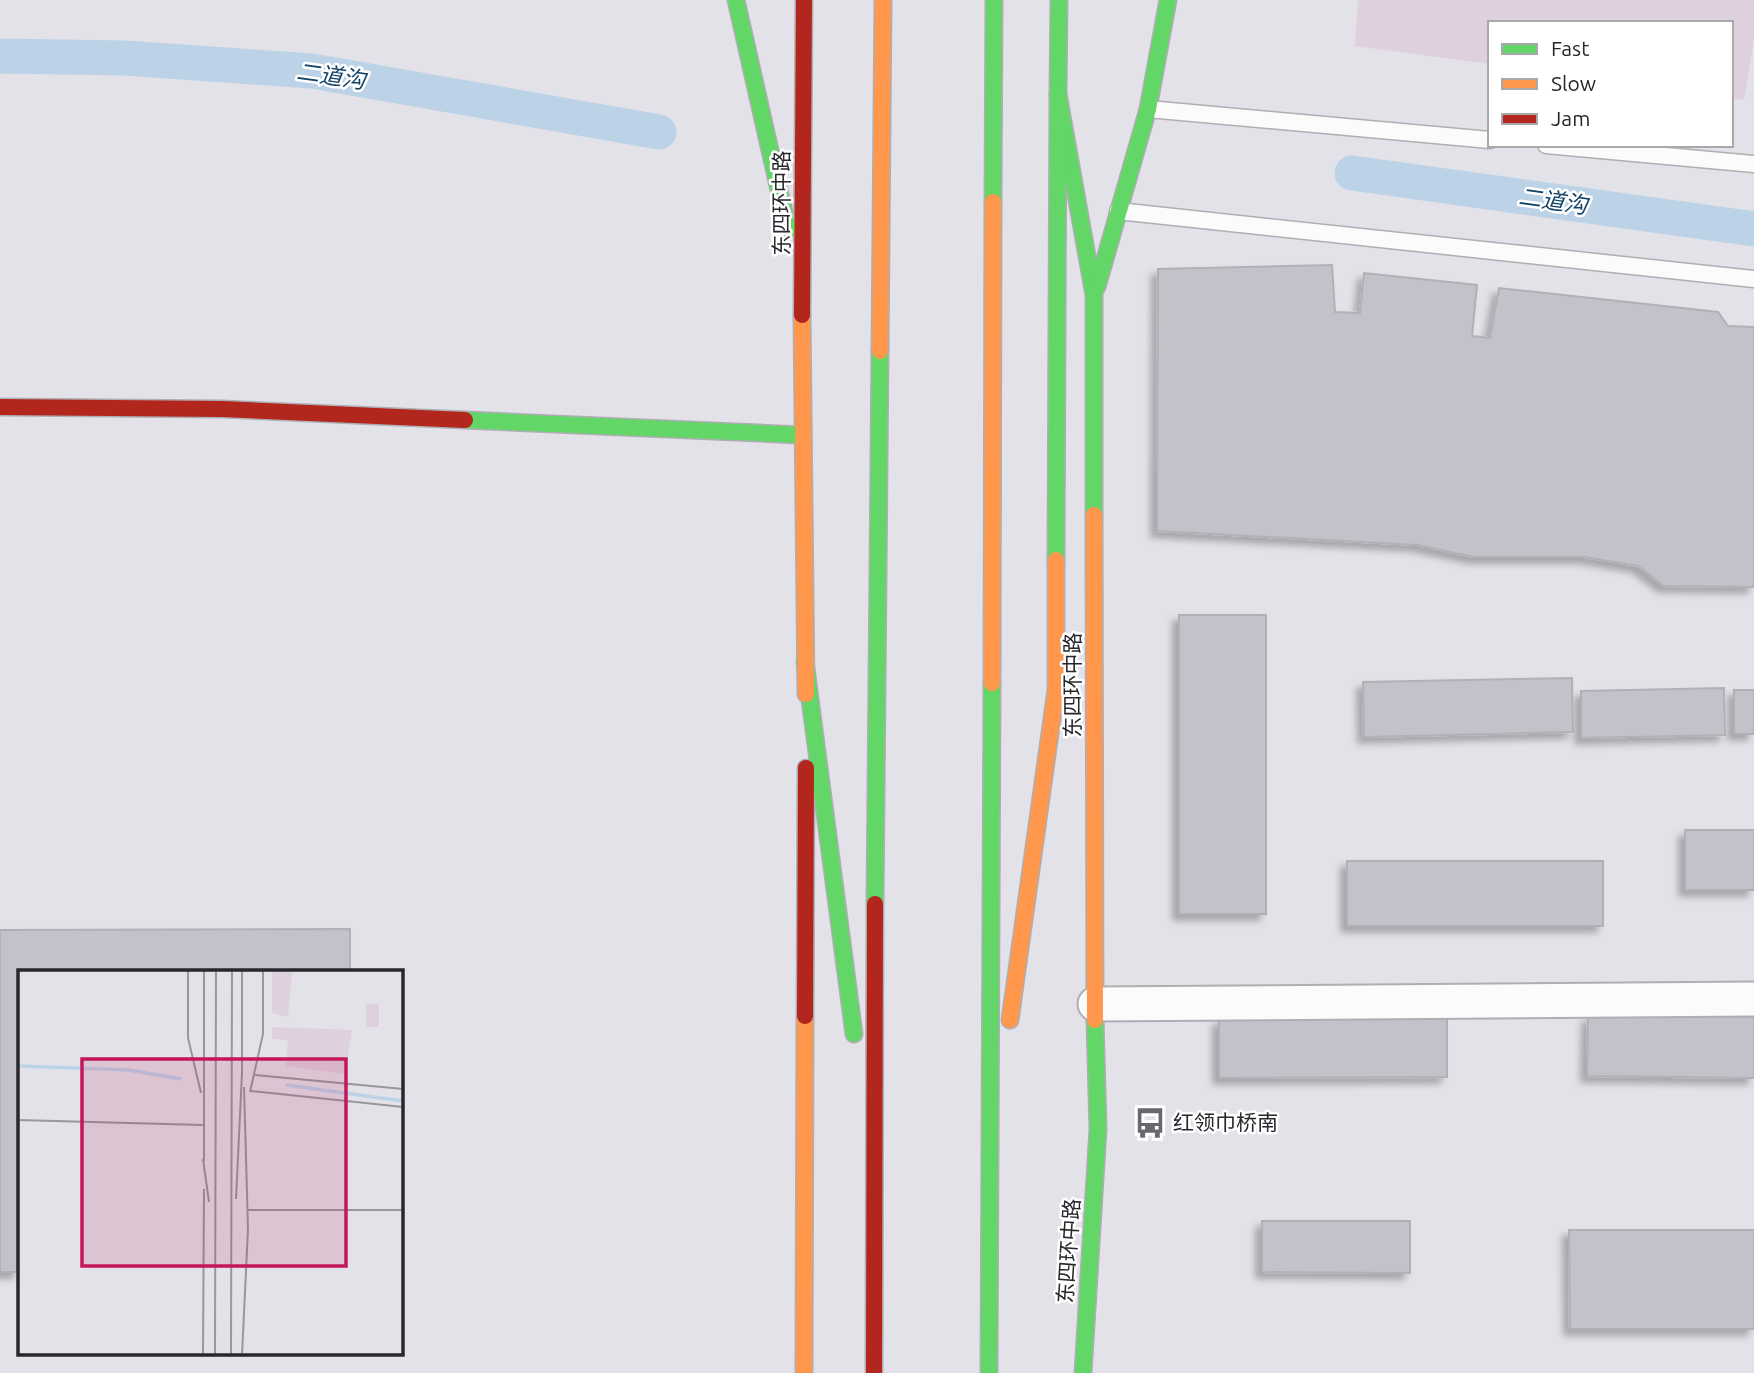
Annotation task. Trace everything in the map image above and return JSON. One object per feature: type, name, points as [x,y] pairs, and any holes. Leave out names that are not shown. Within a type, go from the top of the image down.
[{"type":"main road","points":[[736,0],[802,293]]},
{"type":"main road","name":"东四环中路","points":[[804,0],[801,435],[805,661],[804,1373]]},
{"type":"main road","points":[[874,1373],[873,1174],[883,0]]},
{"type":"main road","points":[[989,1373],[994,0]]},
{"type":"main road","name":"东四环中路","points":[[1059,0],[1058,94],[1094,295],[1094,1004],[1098,1129],[1083,1373]]},
{"type":"main road","points":[[1094,295],[1148,109],[1168,0]]},
{"type":"main road","points":[[990,1168],[1056,690],[1058,94]]},
{"type":"main road","points":[[0,407],[222,409],[801,435]]},
{"type":"main road","points":[[805,661],[873,1174]]},
{"type":"street","points":[[1094,1004],[1754,999]]},
{"type":"lane","points":[[1148,109],[1488,140]]},
{"type":"lane","points":[[1568,147],[1754,164]]},
{"type":"lane","points":[[1118,211],[1754,279]]},
{"type":"shaded area","points":[[1358,0],[1754,0],[1754,38],[1744,100],[1733,98],[1733,21],[1488,21],[1488,64],[1355,46]]},
{"type":"building","points":[[1332,265],[1335,312],[1360,313],[1364,273],[1477,285],[1472,336],[1490,338],[1499,288],[1718,312],[1728,326],[1754,327],[1754,587],[1664,586],[1638,566],[1584,557],[1474,557],[1417,545],[1157,531],[1158,269]]},
{"type":"building","points":[[1179,615],[1266,615],[1266,914],[1179,914]]},
{"type":"building","points":[[1572,678],[1573,732],[1364,737],[1363,682]]},
{"type":"building","points":[[1724,688],[1725,735],[1581,738],[1581,691]]},
{"type":"building","points":[[1734,690],[1754,690],[1754,734],[1734,734]]},
{"type":"building","points":[[1685,830],[1754,830],[1754,890],[1685,890]]},
{"type":"building","points":[[1347,861],[1603,861],[1603,926],[1347,926]]},
{"type":"building","points":[[350,929],[350,970],[18,970],[18,1272],[0,1272],[0,930]]},
{"type":"building","points":[[1588,1016],[1754,1017],[1754,1078],[1587,1076]]},
{"type":"building","points":[[1447,1018],[1447,1077],[1219,1078],[1219,1019]]},
{"type":"building","points":[[1262,1221],[1410,1221],[1410,1273],[1262,1272]]},
{"type":"building","points":[[1569,1230],[1754,1230],[1754,1329],[1570,1329]]},
{"type":"waterway","name":"二道沟","points":[[0,56],[124,58],[312,71],[659,132]]},
{"type":"waterway","name":"二道沟","points":[[1352,173],[1754,229]]},
{"type":"traffic: fast","points":[[736,0],[788,230]]},
{"type":"traffic: fast","points":[[993,202],[994,0]]},
{"type":"traffic: fast","points":[[1059,0],[1058,94],[1094,295],[1094,515]]},
{"type":"traffic: fast","points":[[1097,287],[1148,109],[1168,0]]},
{"type":"traffic: fast","points":[[1056,560],[1058,94]]},
{"type":"traffic: fast","points":[[875,904],[880,351]]},
{"type":"traffic: fast","points":[[465,420],[801,435]]},
{"type":"traffic: fast","points":[[805,661],[854,1034]]},
{"type":"traffic: fast","points":[[989,1373],[992,683]]},
{"type":"traffic: fast","points":[[1083,1373],[1098,1129],[1095,1020]]},
{"type":"traffic: slow","points":[[880,351],[883,0]]},
{"type":"traffic: slow","points":[[992,683],[993,202]]},
{"type":"traffic: slow","points":[[802,315],[806,694]]},
{"type":"traffic: slow","points":[[1094,515],[1095,1020]]},
{"type":"traffic: slow","points":[[1010,1020],[1056,690],[1056,560]]},
{"type":"traffic: slow","points":[[804,1373],[805,1016]]},
{"type":"traffic: jam","points":[[802,315],[804,0]]},
{"type":"traffic: jam","points":[[0,407],[222,409],[465,420]]},
{"type":"traffic: jam","points":[[805,1016],[806,768]]},
{"type":"traffic: jam","points":[[874,1373],[875,904]]},
{"type":"place","name":"红领巾桥南","points":[[1150,1123]]}]
